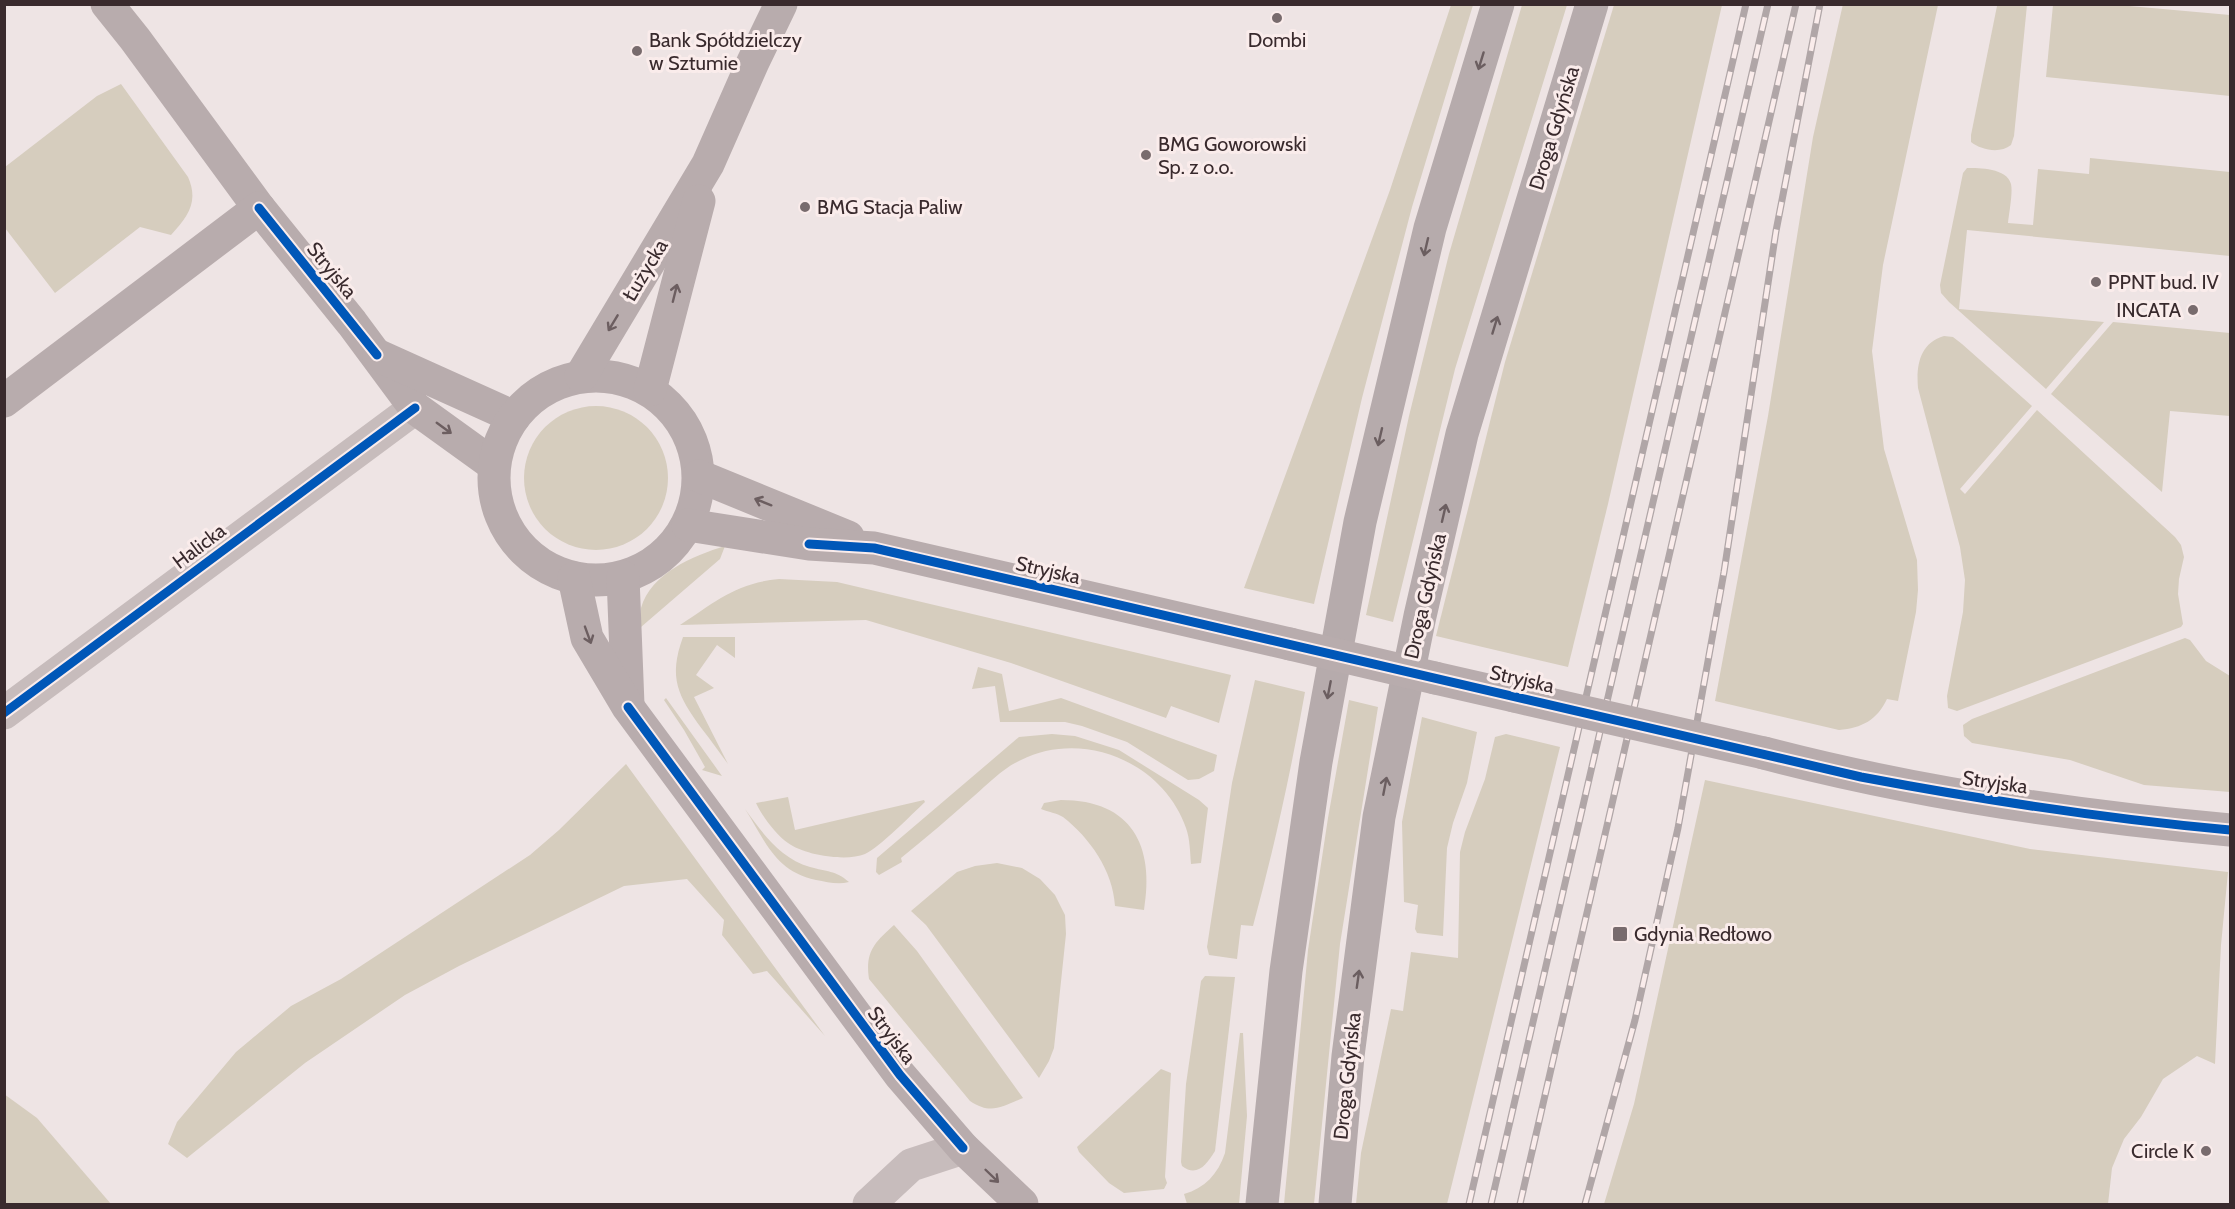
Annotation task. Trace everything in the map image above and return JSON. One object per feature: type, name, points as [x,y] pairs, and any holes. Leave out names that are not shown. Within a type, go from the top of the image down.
[{"type":"main road","name":"Stryjska","points":[[107,4],[259,208],[377,355],[415,408],[494,465]]},
{"type":"main road","name":"Łużycka","points":[[581,376],[708,165],[781,4]]},
{"type":"main road","points":[[1262,1204],[1286,971],[1316,762],[1360,522],[1430,228],[1498,4]]},
{"type":"main road","name":"Droga Gdyńska","points":[[1335,1204],[1348,1056],[1379,818],[1420,616],[1462,434],[1592,4]]},
{"type":"main road","name":"Łużycka","points":[[650,390],[708,165]]},
{"type":"main road","points":[[4,401],[259,208]]},
{"type":"main road","name":"Stryjska","points":[[377,355],[514,417]]},
{"type":"main road","points":[[581,376],[617,377],[650,390],[676,413],[693,443],[699,476],[696,501],[688,525],[672,548],[650,566],[623,577],[598,581],[574,578],[539,563],[512,537],[496,502],[494,465],[501,440],[514,417],[532,397],[556,384],[581,376]]},
{"type":"main road","name":"Stryjska","points":[[699,476],[874,548]]},
{"type":"main road","name":"Stryjska","points":[[688,525],[809,543],[874,548],[1861,777],[1957,795],[2153,823],[2230,830]]},
{"type":"main road","points":[[623,577],[628,707]]},
{"type":"main road","name":"Stryjska","points":[[574,578],[587,638],[628,707],[900,1075],[963,1148],[1022,1204]]},
{"type":"street","name":"Halicka","points":[[4,713],[415,408]]},
{"type":"street","points":[[869,1204],[911,1165],[963,1148]]},
{"type":"shaded area","points":[[1843,4],[1938,5],[1883,265],[1872,351],[1884,449],[1917,560],[1916,612],[1898,701],[1887,699],[1879,712],[1868,722],[1839,730],[1715,701],[1768,416],[1813,137]]},
{"type":"shaded area","points":[[1451,5],[1473,5],[1412,207],[1362,398],[1314,604],[1244,588],[1390,190]]},
{"type":"shaded area","points":[[1522,5],[1567,5],[1455,369],[1393,622],[1366,615],[1409,416],[1449,254]]},
{"type":"shaded area","points":[[1614,5],[1722,5],[1608,504],[1568,667],[1436,636],[1505,362]]},
{"type":"shaded area","points":[[2027,5],[2014,136],[2011,145],[1996,150],[1975,145],[1971,142],[1971,135],[1997,6]]},
{"type":"shaded area","points":[[2053,5],[2118,5],[2230,15],[2230,96],[2046,77]]},
{"type":"shaded area","points":[[121,84],[188,177],[192,194],[190,208],[171,235],[140,227],[55,293],[5,228],[5,167],[97,96]]},
{"type":"shaded area","points":[[2090,158],[2230,172],[2230,256],[1967,230],[1959,309],[2104,322],[2046,389],[1949,302],[1941,293],[1940,285],[1963,173],[1967,168],[1992,170],[2004,175],[2011,184],[2008,223],[2033,225],[2038,169],[2089,174]]},
{"type":"shaded area","points":[[2113,322],[2230,333],[2230,416],[2170,411],[2162,492],[2051,394]]},
{"type":"shaded area","points":[[1944,336],[1953,337],[1962,344],[2032,406],[1960,489],[1965,494],[2037,410],[2181,545],[2184,557],[2178,594],[2183,624],[2181,627],[1957,711],[1948,708],[1947,696],[1963,612],[1965,580],[1960,547],[1918,388],[1921,356],[1930,344]]},
{"type":"shaded area","points":[[596,406],[623,412],[636,418],[647,427],[656,438],[662,451],[668,478],[662,505],[656,518],[647,529],[636,538],[623,544],[596,550],[569,544],[556,538],[545,529],[536,518],[530,505],[524,478],[530,451],[536,438],[545,427],[556,418],[569,412]]},
{"type":"shaded area","points":[[725,546],[720,559],[641,627],[641,608],[654,585],[687,561]]},
{"type":"shaded area","points":[[779,579],[837,582],[1231,675],[1219,723],[1171,706],[1166,718],[1011,663],[866,620],[680,625],[715,601],[738,589]]},
{"type":"shaded area","points":[[683,637],[735,637],[735,658],[717,645],[696,675],[714,688],[694,697],[728,764],[681,696],[676,664]]},
{"type":"shaded area","points":[[2185,638],[2190,640],[2206,661],[2230,676],[2230,792],[2144,785],[2070,760],[1972,743],[1964,736],[1963,725],[1972,719]]},
{"type":"shaded area","points":[[978,667],[1002,674],[1009,711],[1061,698],[1217,755],[1214,771],[1199,779],[1188,780],[1127,742],[1082,726],[1065,722],[1000,722],[995,686],[972,689]]},
{"type":"shaded area","points":[[1255,680],[1305,692],[1282,810],[1261,897],[1253,926],[1241,925],[1237,959],[1209,955],[1207,947],[1232,783]]},
{"type":"shaded area","points":[[666,698],[722,776],[702,770],[705,767],[664,700]]},
{"type":"shaded area","points":[[1349,700],[1378,707],[1340,944],[1314,1204],[1284,1204],[1308,950]]},
{"type":"shaded area","points":[[1422,717],[1477,732],[1467,783],[1447,848],[1443,936],[1417,933],[1415,929],[1418,905],[1404,902],[1402,822]]},
{"type":"shaded area","points":[[1052,734],[1075,736],[1119,750],[1199,800],[1208,808],[1201,863],[1191,864],[1186,828],[1175,805],[1159,785],[1140,769],[1118,758],[1094,750],[1070,748],[1045,751],[1008,767],[901,858],[902,862],[879,875],[876,872],[877,858],[1019,737]]},
{"type":"shaded area","points":[[1506,734],[1560,747],[1447,1204],[1356,1204],[1361,1153],[1391,1009],[1403,1011],[1411,952],[1458,958],[1460,852],[1485,779],[1495,737]]},
{"type":"shaded area","points":[[626,764],[825,1036],[767,971],[753,974],[722,935],[724,920],[687,879],[624,886],[459,966],[405,995],[305,1063],[187,1158],[168,1144],[177,1122],[236,1052],[291,1006],[341,979],[530,855],[559,830]]},
{"type":"shaded area","points":[[1705,780],[2030,849],[2228,872],[2221,945],[2215,1064],[2197,1056],[2163,1079],[2141,1117],[2124,1139],[2112,1168],[2108,1204],[1604,1204],[1634,1104]]},
{"type":"shaded area","points":[[788,797],[795,830],[924,800],[925,802],[871,851],[857,856],[837,857],[814,854],[788,843],[770,825],[756,803]]},
{"type":"shaded area","points":[[1061,800],[1085,802],[1105,808],[1121,818],[1133,831],[1141,847],[1146,866],[1147,887],[1144,910],[1115,906],[1110,880],[1091,845],[1063,817],[1041,809],[1044,803]]},
{"type":"shaded area","points":[[745,809],[773,844],[790,858],[810,867],[835,873],[849,882],[816,880],[791,870],[773,854]]},
{"type":"shaded area","points":[[997,863],[1022,868],[1040,879],[1055,895],[1065,915],[1066,934],[1054,1048],[1039,1078],[926,925],[911,911],[957,872],[975,866]]},
{"type":"shaded area","points":[[894,925],[917,951],[1023,1098],[1002,1107],[990,1109],[970,1101],[869,979],[870,955],[876,943]]},
{"type":"shaded area","points":[[1205,976],[1235,977],[1215,1151],[1205,1165],[1192,1171],[1182,1166],[1181,1162],[1186,1084],[1201,981]]},
{"type":"shaded area","points":[[1240,1033],[1243,1033],[1247,1116],[1239,1204],[1187,1204],[1184,1194],[1210,1179],[1225,1153]]},
{"type":"shaded area","points":[[1161,1069],[1171,1073],[1165,1177],[1167,1183],[1164,1189],[1124,1193],[1109,1183],[1079,1152],[1077,1147]]},
{"type":"shaded area","points":[[4,1094],[37,1118],[111,1204],[5,1204]]},
{"type":"railway","points":[[1469,1204],[1746,4]]},
{"type":"railway","points":[[1491,1204],[1768,4]]},
{"type":"railway","points":[[1520,1204],[1796,4]]},
{"type":"railway","points":[[1585,1204],[1635,1020],[1678,828],[1724,572],[1776,231],[1820,4]]},
{"type":"cycle path","points":[[259,208],[377,355]]},
{"type":"cycle path","points":[[4,713],[415,408]]},
{"type":"cycle path","points":[[809,544],[874,548],[1861,777],[2045,808],[2230,830]]},
{"type":"cycle path","points":[[628,707],[900,1075],[963,1148]]},
{"type":"place","name":"Dombi","points":[[1277,18]]},
{"type":"place","name":"Bank Spółdzielczy w Sztumie","points":[[637,51]]},
{"type":"place","name":"BMG Goworowski Sp. z o.o.","points":[[1146,155]]},
{"type":"place","name":"BMG Stacja Paliw","points":[[805,207]]},
{"type":"place","name":"PPNT bud. IV","points":[[2096,282]]},
{"type":"place","name":"INCATA","points":[[2193,310]]},
{"type":"place","name":"Gdynia Redłowo","points":[[1620,934]]},
{"type":"place","name":"Circle K","points":[[2206,1151]]}]
